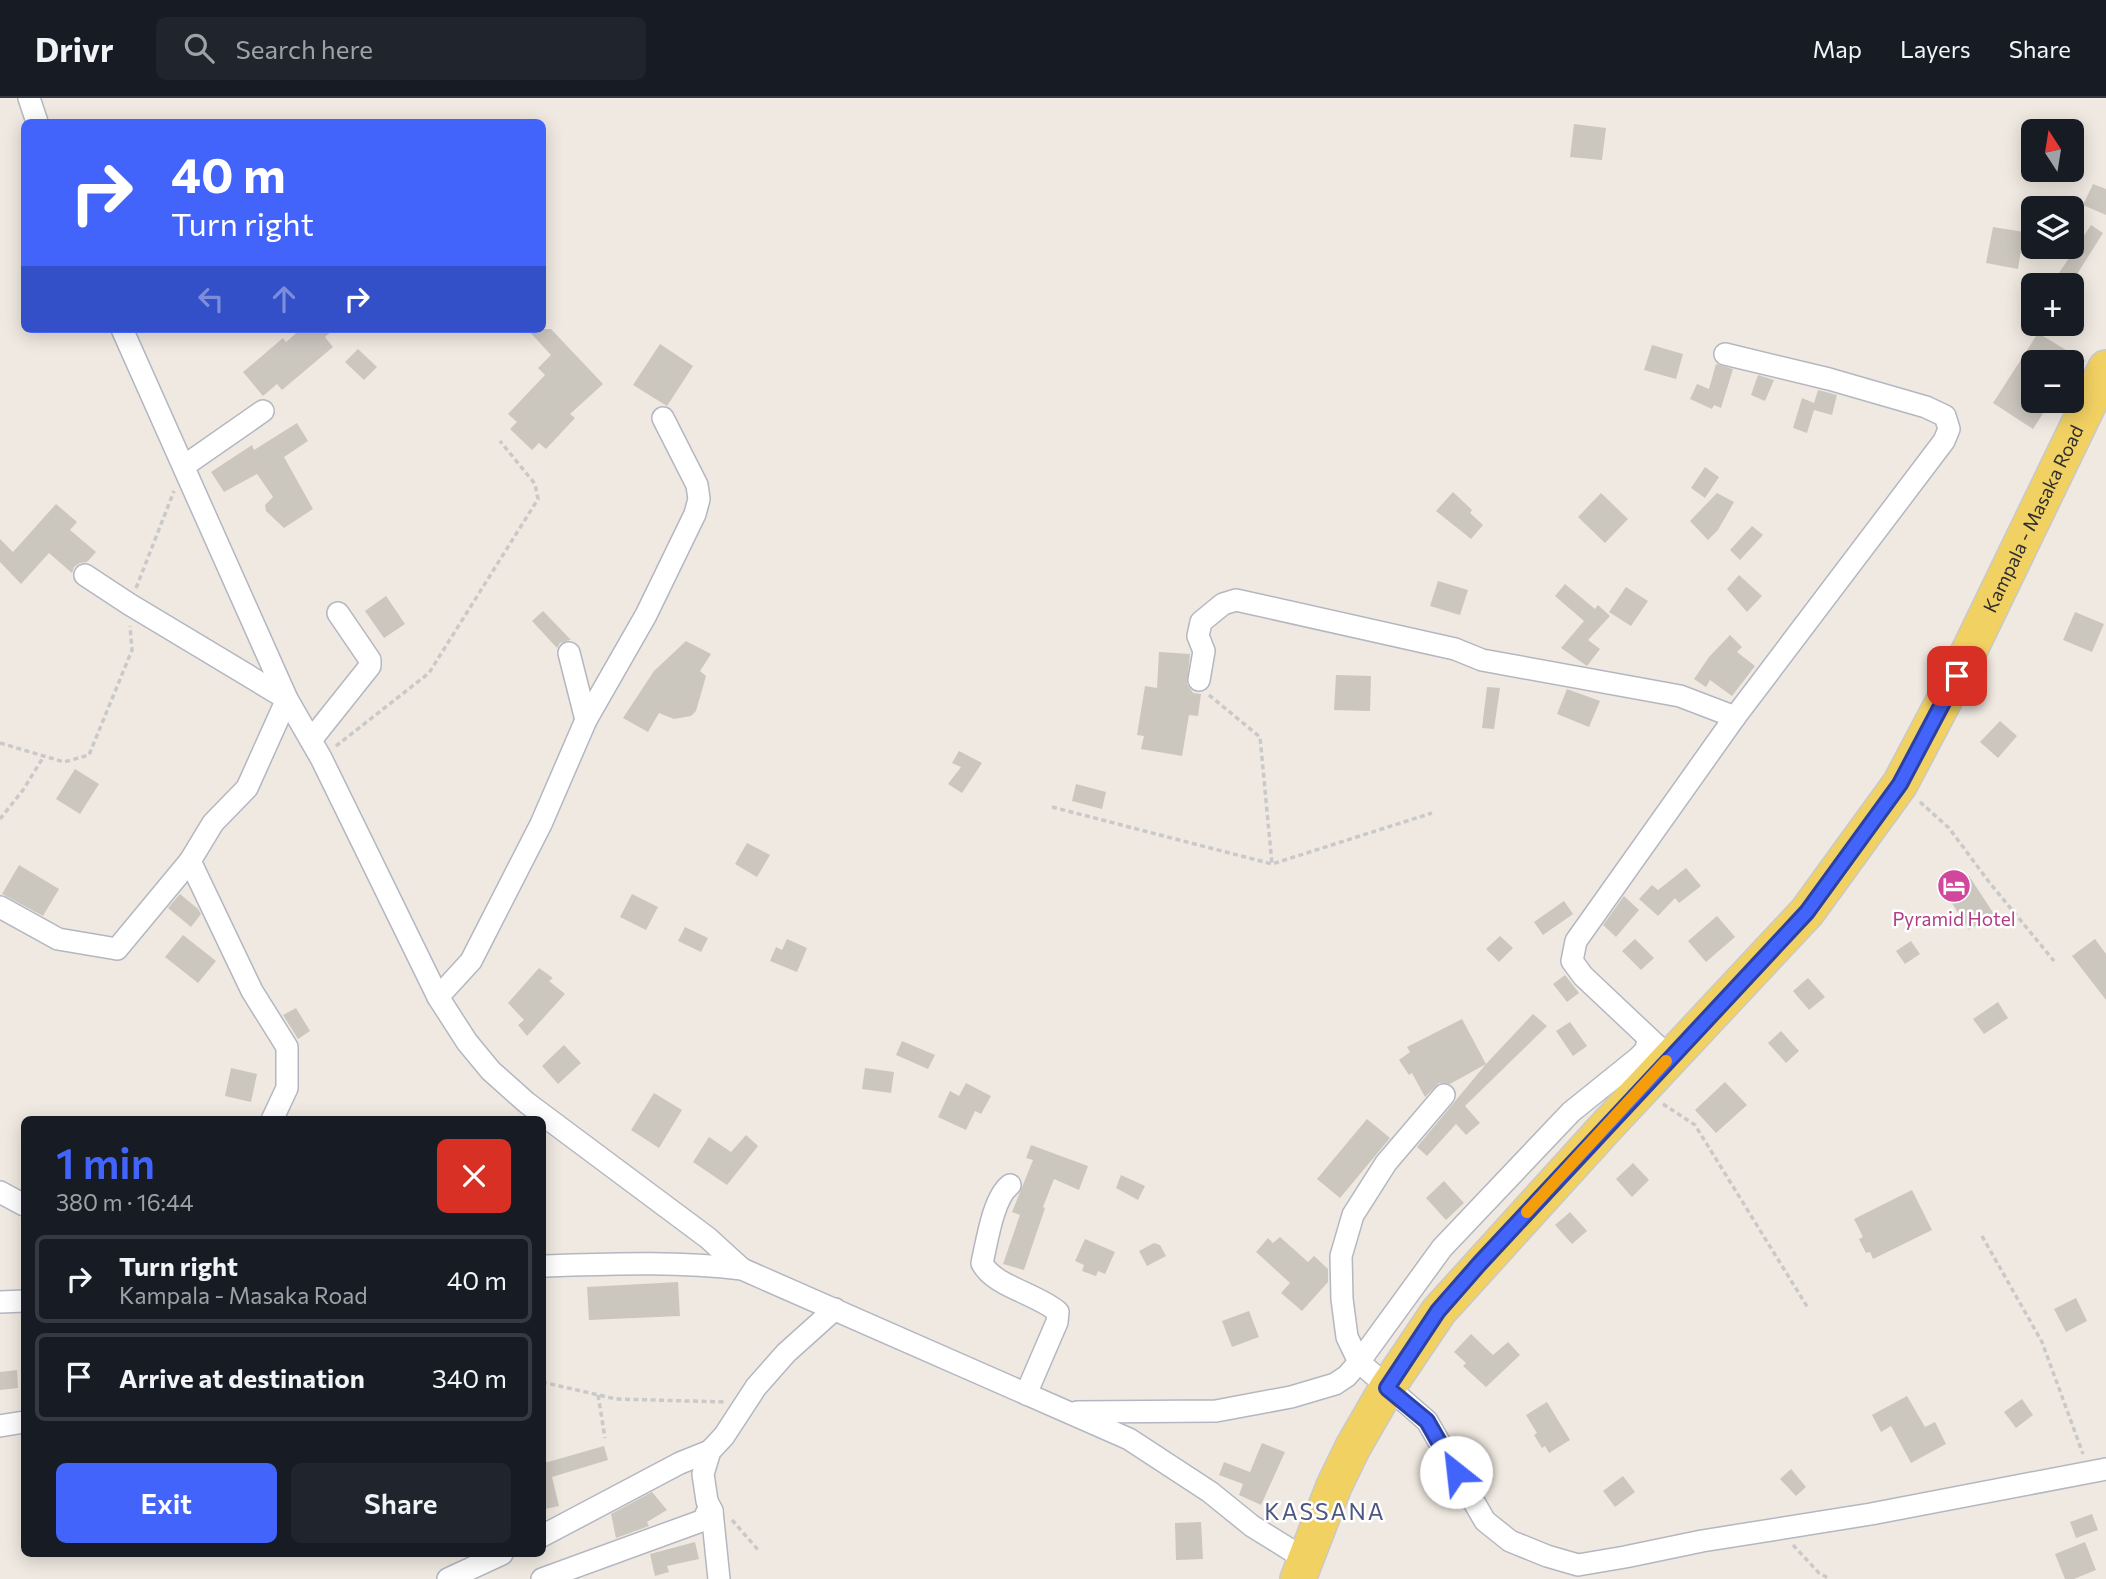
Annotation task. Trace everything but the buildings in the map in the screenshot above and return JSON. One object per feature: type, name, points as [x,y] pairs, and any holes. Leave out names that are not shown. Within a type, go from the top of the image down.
[{"type":"main road","name":"Kampala - Masaka Road","points":[[1302,1569],[1334,1486],[1387,1388],[1438,1311],[1639,1091],[1659,1048],[1807,912],[1900,784],[1957,676],[2106,368]]},
{"type":"street","points":[[29,98],[36,119]]},
{"type":"street","points":[[124,333],[287,699],[316,749],[438,997],[467,1042],[491,1071],[544,1116]]},
{"type":"street","points":[[1659,1048],[1583,976],[1572,961],[1576,941],[1735,717],[1944,442],[1949,429],[1945,416],[1926,407],[1829,379],[1725,355]]},
{"type":"street","points":[[184,466],[263,411]]},
{"type":"street","points":[[438,997],[471,961],[541,824],[586,720],[646,615],[695,513],[697,485],[663,418]]},
{"type":"street","points":[[85,575],[287,699]]},
{"type":"street","points":[[1199,680],[1204,652],[1198,636],[1201,622],[1223,604],[1236,600],[1455,649],[1482,660],[1680,696],[1735,717]]},
{"type":"street","points":[[316,749],[370,666],[370,660],[338,612]]},
{"type":"street","points":[[569,653],[586,720]]},
{"type":"street","points":[[0,907],[58,939],[117,949],[190,861],[213,823],[247,788],[287,699]]},
{"type":"street","points":[[190,861],[252,991],[287,1047],[287,1088],[274,1116]]},
{"type":"street","points":[[1072,1413],[1216,1411],[1291,1397],[1335,1384],[1347,1376],[1359,1362],[1442,1248],[1571,1112],[1646,1051],[1659,1048]]},
{"type":"street","points":[[1444,1095],[1386,1163],[1353,1215],[1341,1256],[1342,1299],[1347,1337],[1359,1362],[1427,1421],[1485,1521],[1510,1541],[1578,1565],[2098,1471]]},
{"type":"street","points":[[546,1117],[708,1238],[742,1269]]},
{"type":"street","points":[[1010,1185],[1003,1190],[999,1200],[982,1263],[985,1270],[1002,1281],[1058,1312],[1026,1394]]},
{"type":"street","points":[[0,1192],[21,1203]]},
{"type":"street","points":[[546,1266],[707,1265],[742,1269],[1129,1439],[1210,1492],[1302,1569]]},
{"type":"street","points":[[0,1302],[21,1301]]},
{"type":"street","points":[[546,1534],[680,1463],[710,1451],[786,1353],[835,1309]]},
{"type":"street","points":[[0,1426],[21,1422]]},
{"type":"street","points":[[710,1451],[704,1474],[707,1501],[712,1511],[719,1579]]},
{"type":"street","points":[[528,1579],[541,1579],[704,1520],[706,1514],[712,1511]]},
{"type":"street","points":[[448,1579],[496,1557]]},
{"type":"path","points":[[316,749],[429,673],[538,499],[535,484],[500,441]]},
{"type":"path","points":[[0,743],[64,762],[89,755],[132,650],[129,604],[184,466]]},
{"type":"path","points":[[1199,680],[1208,694],[1260,737],[1272,864]]},
{"type":"path","points":[[0,819],[23,790],[44,756]]},
{"type":"path","points":[[1900,784],[1949,828],[2054,961]]},
{"type":"path","points":[[1052,807],[1272,864],[1432,813]]},
{"type":"path","points":[[1639,1091],[1695,1125],[1808,1308]]},
{"type":"path","points":[[1982,1236],[2042,1342],[2098,1471]]},
{"type":"path","points":[[546,1383],[616,1399],[744,1404]]},
{"type":"path","points":[[598,1395],[605,1438]]},
{"type":"path","points":[[1777,1529],[1819,1573],[1830,1579]]},
{"type":"slow traffic","points":[[1527,1212],[1666,1061]]},
{"type":"place","name":"Pyramid Hotel","points":[[1954,886]]},
{"type":"district","name":"KASSANA","points":[[1325,1512]]},
{"type":"route","points":[[1456,1472],[1427,1421],[1387,1388],[1438,1311],[1480,1263],[1807,912],[1900,784],[1957,676]]}]
